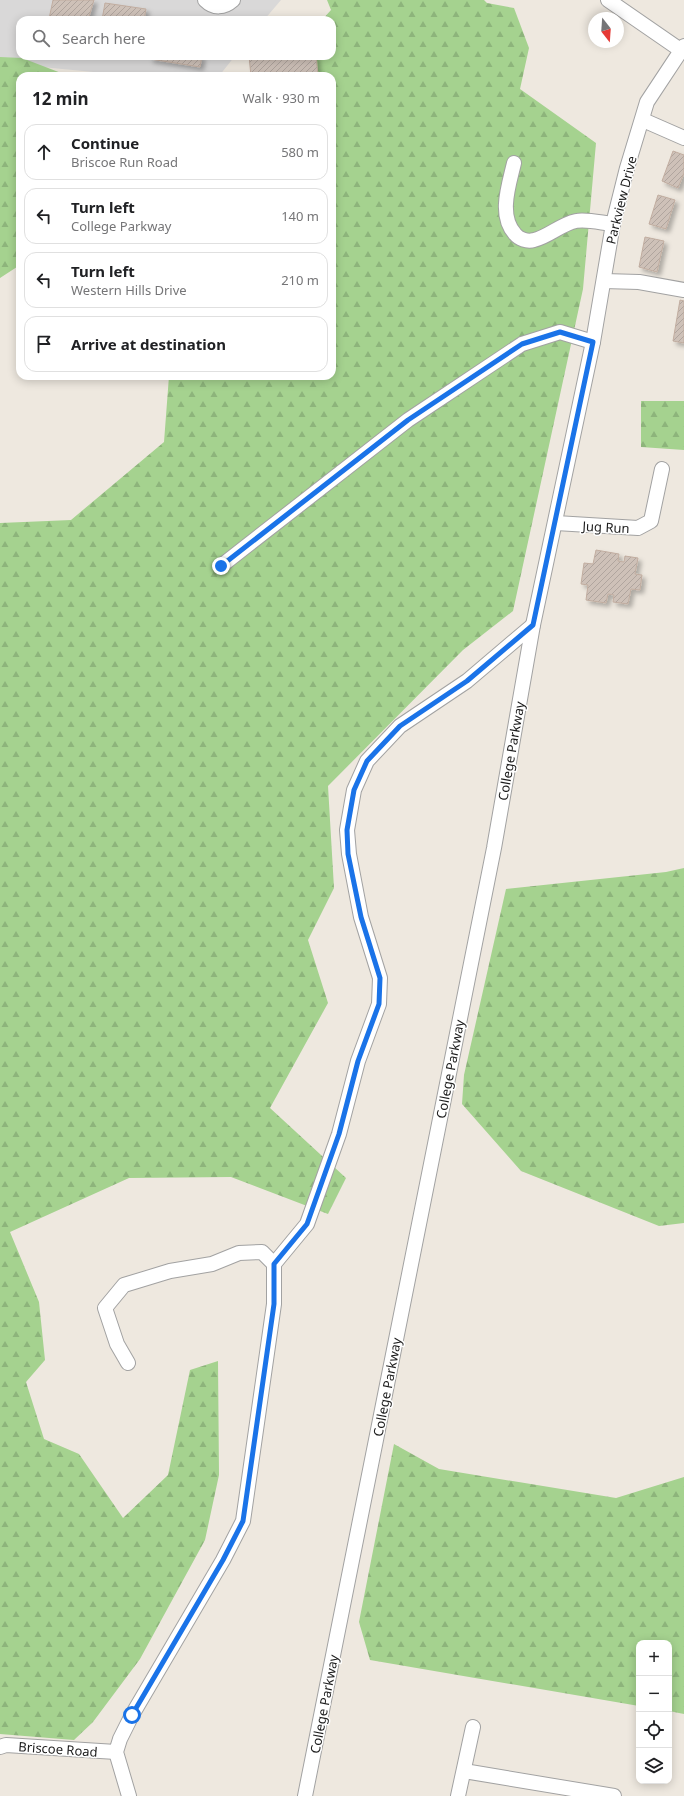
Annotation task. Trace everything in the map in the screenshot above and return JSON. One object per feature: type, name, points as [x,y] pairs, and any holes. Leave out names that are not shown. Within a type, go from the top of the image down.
[{"type":"street","points":[[205,0],[215,7],[222,7],[233,0]]},
{"type":"street","points":[[608,0],[683,48]]},
{"type":"street","name":"Parkview Drive","points":[[593,342],[613,224],[627,168],[643,120],[647,102],[683,48]]},
{"type":"street","points":[[643,120],[684,138]]},
{"type":"street","points":[[514,163],[505,204],[510,229],[517,237],[525,240],[534,240],[577,221],[613,224]]},
{"type":"street","points":[[604,281],[639,282],[684,290]]},
{"type":"street","points":[[221,566],[408,420],[522,344],[560,332],[593,342]]},
{"type":"street","name":"College Parkway","points":[[305,1796],[494,848],[533,625],[556,523],[593,342]]},
{"type":"street","name":"Jug Run","points":[[556,523],[638,528],[650,522],[662,469]]},
{"type":"street","points":[[130,1796],[118,1756],[120,1739],[132,1715],[223,1560],[243,1521],[274,1304],[274,1264],[307,1224],[339,1134],[358,1061],[379,1004],[380,978],[361,917],[348,854],[347,830],[354,790],[367,761],[400,726],[467,681],[533,625]]},
{"type":"street","points":[[128,1363],[117,1344],[105,1308],[124,1285],[170,1271],[212,1264],[239,1253],[262,1252],[274,1264]]},
{"type":"street","points":[[458,1796],[473,1727]]},
{"type":"street","name":"Briscoe Road","points":[[0,1747],[6,1745],[118,1756]]},
{"type":"street","points":[[464,1771],[614,1796]]},
{"type":"shaded area","points":[[0,0],[281,0],[267,16],[16,16],[16,60],[232,60],[222,72],[93,72],[0,63]]},
{"type":"green space","points":[[327,0],[484,0],[487,3],[514,8],[529,48],[520,89],[596,143],[583,289],[513,611],[463,650],[328,786],[334,888],[308,940],[328,1003],[270,1108],[346,1178],[328,1214],[231,1177],[129,1178],[10,1232],[39,1302],[45,1360],[26,1382],[44,1439],[79,1454],[123,1518],[168,1475],[190,1370],[218,1361],[219,1475],[205,1540],[140,1659],[93,1722],[74,1740],[0,1734],[0,523],[71,520],[164,442],[169,380],[336,380],[336,72],[276,72],[286,60],[336,60],[336,16],[326,16],[331,10]]},
{"type":"green space","points":[[0,57],[16,58],[16,60],[27,60],[59,72],[16,72],[16,268],[0,278]]},
{"type":"green space","points":[[641,401],[684,401],[684,450],[641,447]]},
{"type":"green space","points":[[684,868],[684,1223],[659,1226],[521,1171],[462,1104],[464,1075],[506,889],[666,872]]},
{"type":"green space","points":[[394,1444],[439,1469],[616,1498],[684,1477],[684,1714],[672,1712],[672,1640],[636,1640],[636,1705],[370,1660],[359,1622]]},
{"type":"building","points":[[53,0],[94,0],[89,16],[50,16]]},
{"type":"building","points":[[105,3],[146,9],[145,16],[103,16]]},
{"type":"building","points":[[156,60],[201,60],[200,67]]},
{"type":"building","points":[[249,60],[316,60],[318,72],[251,72]]},
{"type":"building","points":[[673,151],[684,155],[684,173],[678,188],[662,181]]},
{"type":"building","points":[[658,195],[675,200],[666,229],[649,224]]},
{"type":"building","points":[[645,237],[664,241],[657,272],[639,267]]},
{"type":"building","points":[[680,300],[684,301],[684,343],[673,341]]},
{"type":"building","points":[[596,550],[619,554],[618,561],[624,562],[625,556],[638,558],[635,574],[642,575],[640,590],[631,589],[628,604],[613,602],[614,595],[608,594],[606,603],[586,600],[588,585],[581,584],[584,563],[593,564]]},
{"type":"route","points":[[132,1715],[223,1560],[243,1521],[274,1304],[274,1264],[307,1224],[339,1134],[358,1061],[379,1004],[380,978],[361,917],[348,854],[347,830],[354,790],[367,761],[400,726],[467,681],[533,625],[556,523],[593,342],[560,332],[522,344],[408,420],[221,566]]}]
